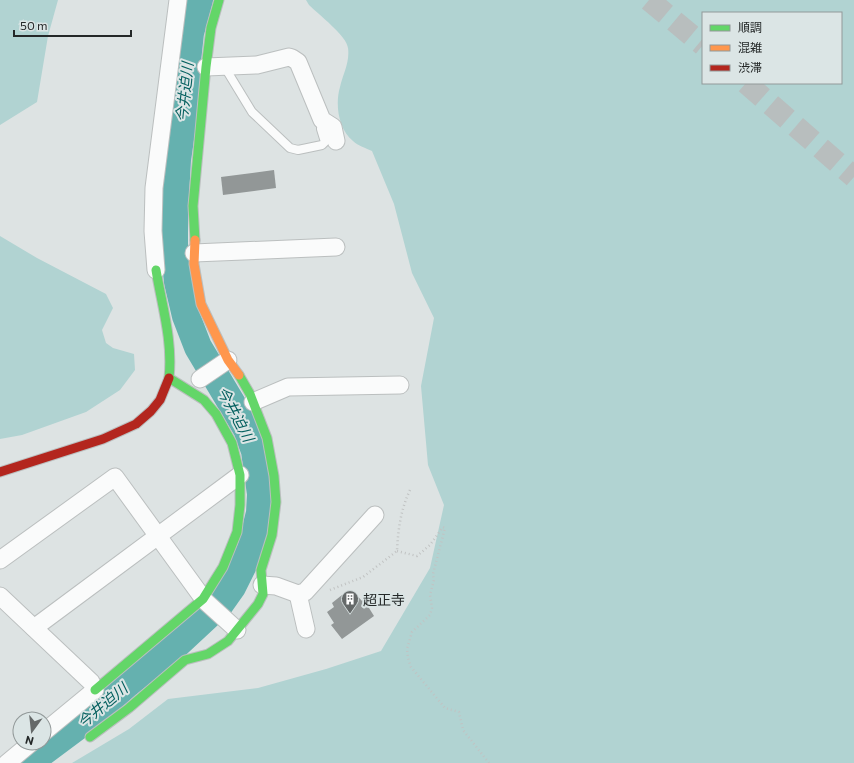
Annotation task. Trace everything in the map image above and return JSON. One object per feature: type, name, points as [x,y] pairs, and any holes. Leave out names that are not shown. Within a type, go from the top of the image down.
[{"type":"street","points":[[0,472],[103,439],[136,424],[151,411],[165,390],[170,368],[170,352],[156,270],[153,231],[154,188],[178,0]]},
{"type":"street","points":[[90,737],[129,708],[185,660],[208,654],[218,649],[228,641],[235,627],[258,604],[264,594],[261,570],[272,535],[276,502],[274,476],[267,438],[250,394],[237,372],[225,362],[201,304],[194,264],[193,206],[206,67],[211,28],[219,0]]},
{"type":"street","points":[[206,67],[257,65],[289,57],[292,58],[298,62],[322,120],[333,127],[336,141]]},
{"type":"street","points":[[194,253],[336,247]]},
{"type":"street","points":[[200,379],[225,362]]},
{"type":"street","points":[[52,725],[204,600],[223,567],[237,532],[240,505],[240,475],[232,443],[216,414],[204,400],[168,378]]},
{"type":"street","points":[[253,402],[288,387],[400,385]]},
{"type":"street","points":[[34,628],[240,475]]},
{"type":"street","points":[[0,560],[115,477],[204,600],[235,627]]},
{"type":"street","points":[[306,629],[302,593],[375,515]]},
{"type":"street","points":[[262,585],[276,586],[302,593]]},
{"type":"street","points":[[0,596],[91,682],[95,690]]},
{"type":"street","points":[[7,763],[21,751]]},
{"type":"lane","points":[[224,66],[252,112],[290,148],[298,150],[322,145],[325,142],[321,129],[322,120]]},
{"type":"path","points":[[302,593],[310,597],[364,577],[397,551],[398,530],[405,500],[411,488]]},
{"type":"path","points":[[397,551],[417,556],[430,545],[443,527],[445,528],[433,574],[434,580],[430,595],[432,608],[430,615],[412,632],[407,649],[408,658],[410,667],[445,708],[459,712],[464,730],[489,763]]},
{"type":"shaded area","points":[[0,0],[58,0],[48,36],[37,102],[0,125]]},
{"type":"shaded area","points":[[306,0],[854,0],[854,763],[72,763],[129,729],[168,699],[258,688],[326,669],[381,651],[430,568],[444,505],[428,465],[421,386],[434,318],[412,273],[394,204],[372,151],[353,141],[344,130],[341,123],[338,101],[340,87],[348,58],[348,48],[343,37],[309,5]]},
{"type":"shaded area","points":[[0,236],[37,258],[106,294],[113,308],[102,330],[106,343],[113,348],[134,354],[135,370],[120,390],[86,412],[22,435],[0,439]]},
{"type":"building","points":[[274,170],[276,188],[223,195],[221,177]]},
{"type":"building","name":"超正寺","points":[[354,592],[362,601],[370,595],[376,603],[369,608],[374,616],[342,639],[331,625],[334,623],[327,612],[334,607],[332,603],[342,595],[345,599]]},
{"type":"waterway","name":"今井迫川","points":[[28,763],[87,719],[128,683],[177,644],[220,604],[232,587],[251,549],[260,513],[261,494],[255,451],[247,429],[198,347],[186,316],[178,282],[174,244],[177,160],[188,70],[187,61],[190,33],[199,0]]},
{"type":"tunnel","points":[[649,0],[702,44]]},
{"type":"tunnel","points":[[747,84],[854,177]]},
{"type":"traffic: fast","points":[[195,240],[193,206],[206,67],[211,28],[219,0]]},
{"type":"traffic: fast","points":[[95,690],[203,599],[223,567],[237,532],[240,505],[240,475],[232,443],[216,414],[204,400],[169,378],[170,351],[156,270]]},
{"type":"traffic: fast","points":[[90,737],[129,708],[185,660],[208,654],[228,641],[258,604],[263,594],[261,570],[272,535],[276,502],[274,476],[267,438],[250,394],[239,375]]},
{"type":"traffic: slow","points":[[195,240],[194,264],[201,304],[228,360],[239,375]]},
{"type":"traffic: jam","points":[[0,472],[103,439],[136,424],[151,411],[160,400],[169,378]]},
{"type":"place","name":"超正寺","points":[[350,614]]}]
